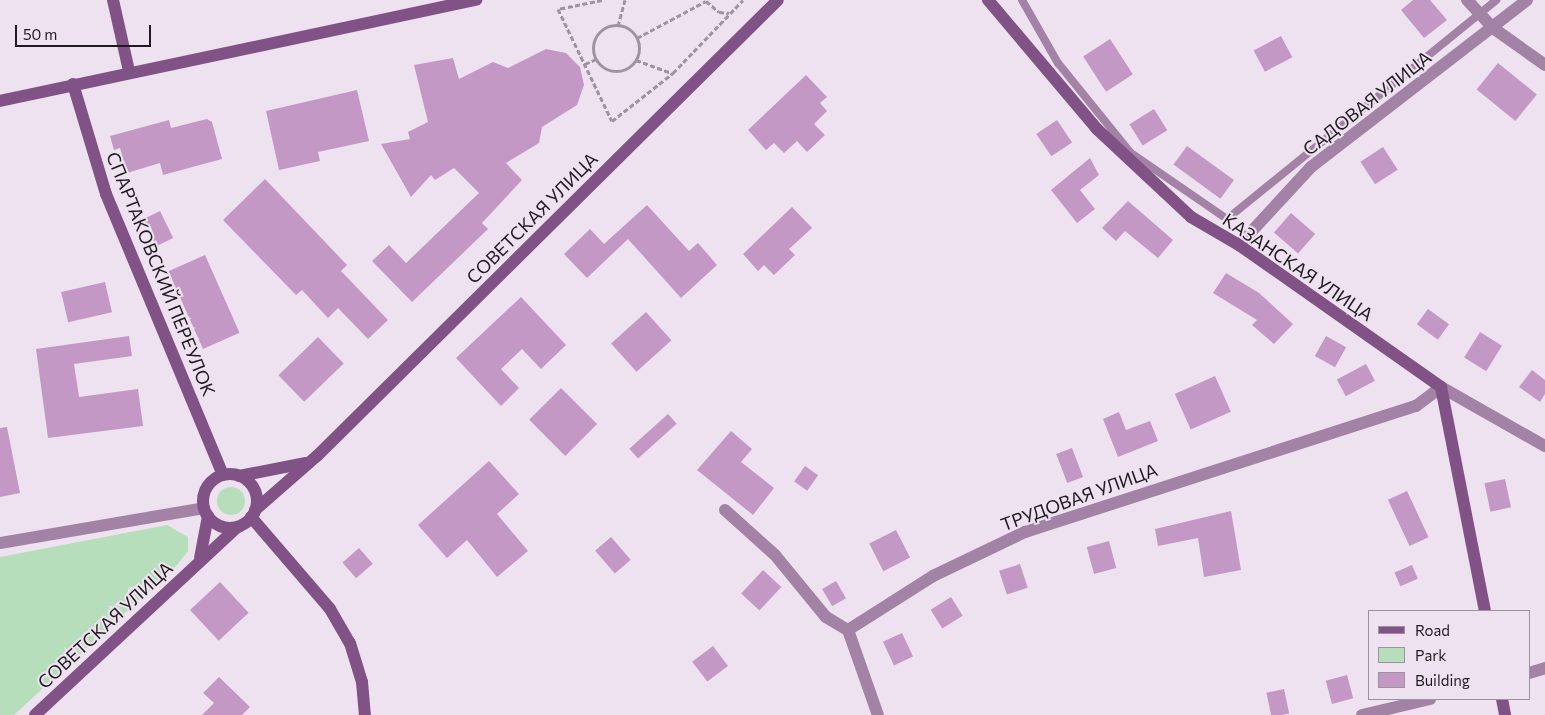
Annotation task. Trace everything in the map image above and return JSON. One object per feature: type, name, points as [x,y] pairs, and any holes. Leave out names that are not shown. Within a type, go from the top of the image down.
[{"type":"main road","points":[[113,0],[128,72]]},
{"type":"main road","points":[[0,101],[128,72],[476,0]]},
{"type":"main road","name":"СОВЕТСКАЯ УЛИЦА","points":[[253,514],[310,462],[778,0]]},
{"type":"main road","name":"КАЗАНСКАЯ УЛИЦА","points":[[988,0],[1134,167],[1190,217],[1239,245],[1441,387]]},
{"type":"main road","name":"СПАРТАКОВСКИЙ ПЕРЕУЛОК","points":[[73,84],[106,194],[223,475]]},
{"type":"main road","points":[[1441,387],[1484,610]]},
{"type":"main road","points":[[253,514],[237,526],[221,526],[206,512],[209,484],[223,475],[239,476],[310,462]]},
{"type":"main road","points":[[239,476],[252,486],[253,514],[330,609],[350,642],[362,682],[364,715]]},
{"type":"main road","name":"СОВЕТСКАЯ УЛИЦА","points":[[199,560],[206,512]]},
{"type":"main road","name":"СОВЕТСКАЯ УЛИЦА","points":[[35,715],[237,526]]},
{"type":"main road","points":[[1502,700],[1505,715]]},
{"type":"street","points":[[1467,0],[1493,28],[1545,65]]},
{"type":"street","name":"САДОВАЯ УЛИЦА","points":[[1239,245],[1311,167],[1527,0]]},
{"type":"street","points":[[1441,387],[1545,446]]},
{"type":"street","name":"ТРУДОВАЯ УЛИЦА","points":[[848,630],[933,576],[1025,532],[1416,406],[1441,387]]},
{"type":"street","points":[[725,510],[775,555],[826,617],[848,630],[878,715]]},
{"type":"street","points":[[0,543],[206,512]]},
{"type":"street","points":[[1530,673],[1545,668]]},
{"type":"street","points":[[1362,715],[1426,700]]},
{"type":"lane","points":[[1022,0],[1058,63],[1131,153],[1227,219],[1496,0]]},
{"type":"path","points":[[602,0],[558,9],[612,121],[673,73],[743,0]]},
{"type":"path","points":[[618,26],[624,0]]},
{"type":"path","points":[[637,38],[706,0],[719,12],[729,13]]},
{"type":"path","points":[[596,59],[598,36],[618,26]]},
{"type":"path","points":[[618,26],[637,38]]},
{"type":"path","points":[[636,60],[637,38]]},
{"type":"path","points":[[584,64],[596,59]]},
{"type":"path","points":[[596,59],[616,71],[636,60],[673,73]]},
{"type":"green space","points":[[231,487],[241,491],[245,501],[241,511],[231,515],[221,511],[217,501],[221,491]]},
{"type":"green space","points":[[167,525],[188,537],[188,551],[177,565],[14,715],[0,715],[0,557]]},
{"type":"building","points":[[1413,0],[1430,0],[1447,20],[1424,38],[1401,10]]},
{"type":"building","points":[[1281,36],[1292,57],[1265,72],[1254,51]]},
{"type":"building","points":[[1110,39],[1133,74],[1106,92],[1083,56]]},
{"type":"building","points":[[546,49],[566,53],[580,67],[584,85],[577,105],[542,127],[539,143],[506,163],[522,180],[482,223],[488,229],[412,302],[372,261],[389,245],[406,263],[479,193],[454,168],[435,180],[431,175],[411,197],[381,144],[410,139],[408,132],[428,122],[414,65],[453,58],[459,79],[493,62],[508,68]]},
{"type":"building","points":[[1498,63],[1537,94],[1515,121],[1477,89]]},
{"type":"building","points":[[806,75],[827,97],[820,103],[827,111],[814,124],[825,135],[807,152],[797,141],[784,153],[774,143],[766,150],[748,130]]},
{"type":"building","points":[[357,90],[369,141],[318,152],[320,161],[279,170],[266,111]]},
{"type":"building","points":[[1154,109],[1167,130],[1143,146],[1129,124]]},
{"type":"building","points":[[207,119],[212,122],[222,159],[163,175],[160,163],[127,173],[120,148],[114,150],[110,136],[169,120],[171,128]]},
{"type":"building","points":[[1057,120],[1072,142],[1051,156],[1036,134]]},
{"type":"building","points":[[1187,146],[1234,180],[1220,199],[1173,165]]},
{"type":"building","points":[[1383,147],[1398,170],[1375,184],[1360,162]]},
{"type":"building","points":[[1090,158],[1099,175],[1080,190],[1095,209],[1077,223],[1051,190]]},
{"type":"building","points":[[265,179],[347,265],[341,271],[388,320],[368,339],[338,308],[328,318],[302,290],[296,295],[223,220]]},
{"type":"building","points":[[1128,201],[1173,240],[1158,258],[1125,231],[1116,241],[1102,228]]},
{"type":"building","points":[[647,205],[689,251],[698,243],[717,265],[681,298],[628,239],[587,278],[564,254],[590,229],[604,244]]},
{"type":"building","points":[[792,207],[812,228],[789,249],[795,255],[774,275],[764,265],[758,271],[743,254]]},
{"type":"building","points":[[160,211],[173,238],[156,246],[143,219]]},
{"type":"building","points":[[1291,213],[1315,234],[1298,254],[1274,233]]},
{"type":"building","points":[[205,255],[240,333],[203,349],[168,271]]},
{"type":"building","points":[[1226,273],[1259,293],[1293,324],[1274,344],[1252,325],[1257,320],[1213,293]]},
{"type":"building","points":[[105,282],[112,312],[68,322],[61,292]]},
{"type":"building","points":[[521,297],[566,345],[541,369],[522,349],[501,369],[519,388],[501,406],[456,358]]},
{"type":"building","points":[[1428,309],[1449,324],[1438,340],[1417,324]]},
{"type":"building","points":[[646,312],[671,340],[636,372],[611,343]]},
{"type":"building","points":[[1480,332],[1502,346],[1486,371],[1464,357]]},
{"type":"building","points":[[129,336],[132,356],[74,364],[79,397],[138,389],[143,426],[48,438],[36,349]]},
{"type":"building","points":[[1326,336],[1346,347],[1335,367],[1315,356]]},
{"type":"building","points":[[318,337],[344,364],[304,402],[278,375]]},
{"type":"building","points":[[1366,364],[1375,381],[1346,396],[1337,379]]},
{"type":"building","points":[[1532,370],[1545,380],[1545,394],[1540,402],[1519,387]]},
{"type":"building","points":[[1215,376],[1231,412],[1191,430],[1175,394]]},
{"type":"building","points":[[561,388],[597,424],[565,456],[529,420]]},
{"type":"building","points":[[1119,412],[1126,430],[1150,421],[1158,441],[1118,457],[1103,419]]},
{"type":"building","points":[[668,414],[677,424],[638,458],[629,449]]},
{"type":"building","points":[[7,427],[20,493],[0,497],[0,428]]},
{"type":"building","points":[[731,431],[752,449],[741,462],[774,488],[753,515],[697,470]]},
{"type":"building","points":[[1072,448],[1083,477],[1067,483],[1056,454]]},
{"type":"building","points":[[489,461],[519,494],[497,514],[528,551],[497,577],[467,540],[447,558],[418,525]]},
{"type":"building","points":[[805,466],[818,475],[807,491],[794,482]]},
{"type":"building","points":[[1505,479],[1511,507],[1490,512],[1484,483]]},
{"type":"building","points":[[1407,491],[1429,537],[1410,546],[1388,500]]},
{"type":"building","points":[[1231,511],[1241,570],[1204,577],[1198,538],[1158,546],[1155,529]]},
{"type":"building","points":[[896,530],[910,558],[883,571],[869,544]]},
{"type":"building","points":[[611,537],[631,560],[615,573],[595,551]]},
{"type":"building","points":[[1109,541],[1116,568],[1094,574],[1087,547]]},
{"type":"building","points":[[359,548],[373,564],[356,578],[342,562]]},
{"type":"building","points":[[1020,564],[1028,588],[1007,595],[999,571]]},
{"type":"building","points":[[1412,565],[1418,579],[1400,586],[1395,572]]},
{"type":"building","points":[[763,570],[781,587],[759,610],[741,593]]},
{"type":"building","points":[[836,581],[846,598],[832,606],[822,589]]},
{"type":"building","points":[[220,582],[249,613],[219,641],[190,610]]},
{"type":"building","points":[[951,597],[963,616],[942,628],[931,610]]},
{"type":"building","points":[[902,633],[913,657],[894,665],[883,642]]},
{"type":"building","points":[[713,646],[728,666],[707,682],[692,662]]},
{"type":"building","points":[[1347,675],[1353,698],[1332,704],[1326,681]]},
{"type":"building","points":[[219,677],[250,707],[242,715],[202,715],[214,703],[203,693]]},
{"type":"building","points":[[1284,689],[1289,713],[1271,715],[1266,693]]}]
